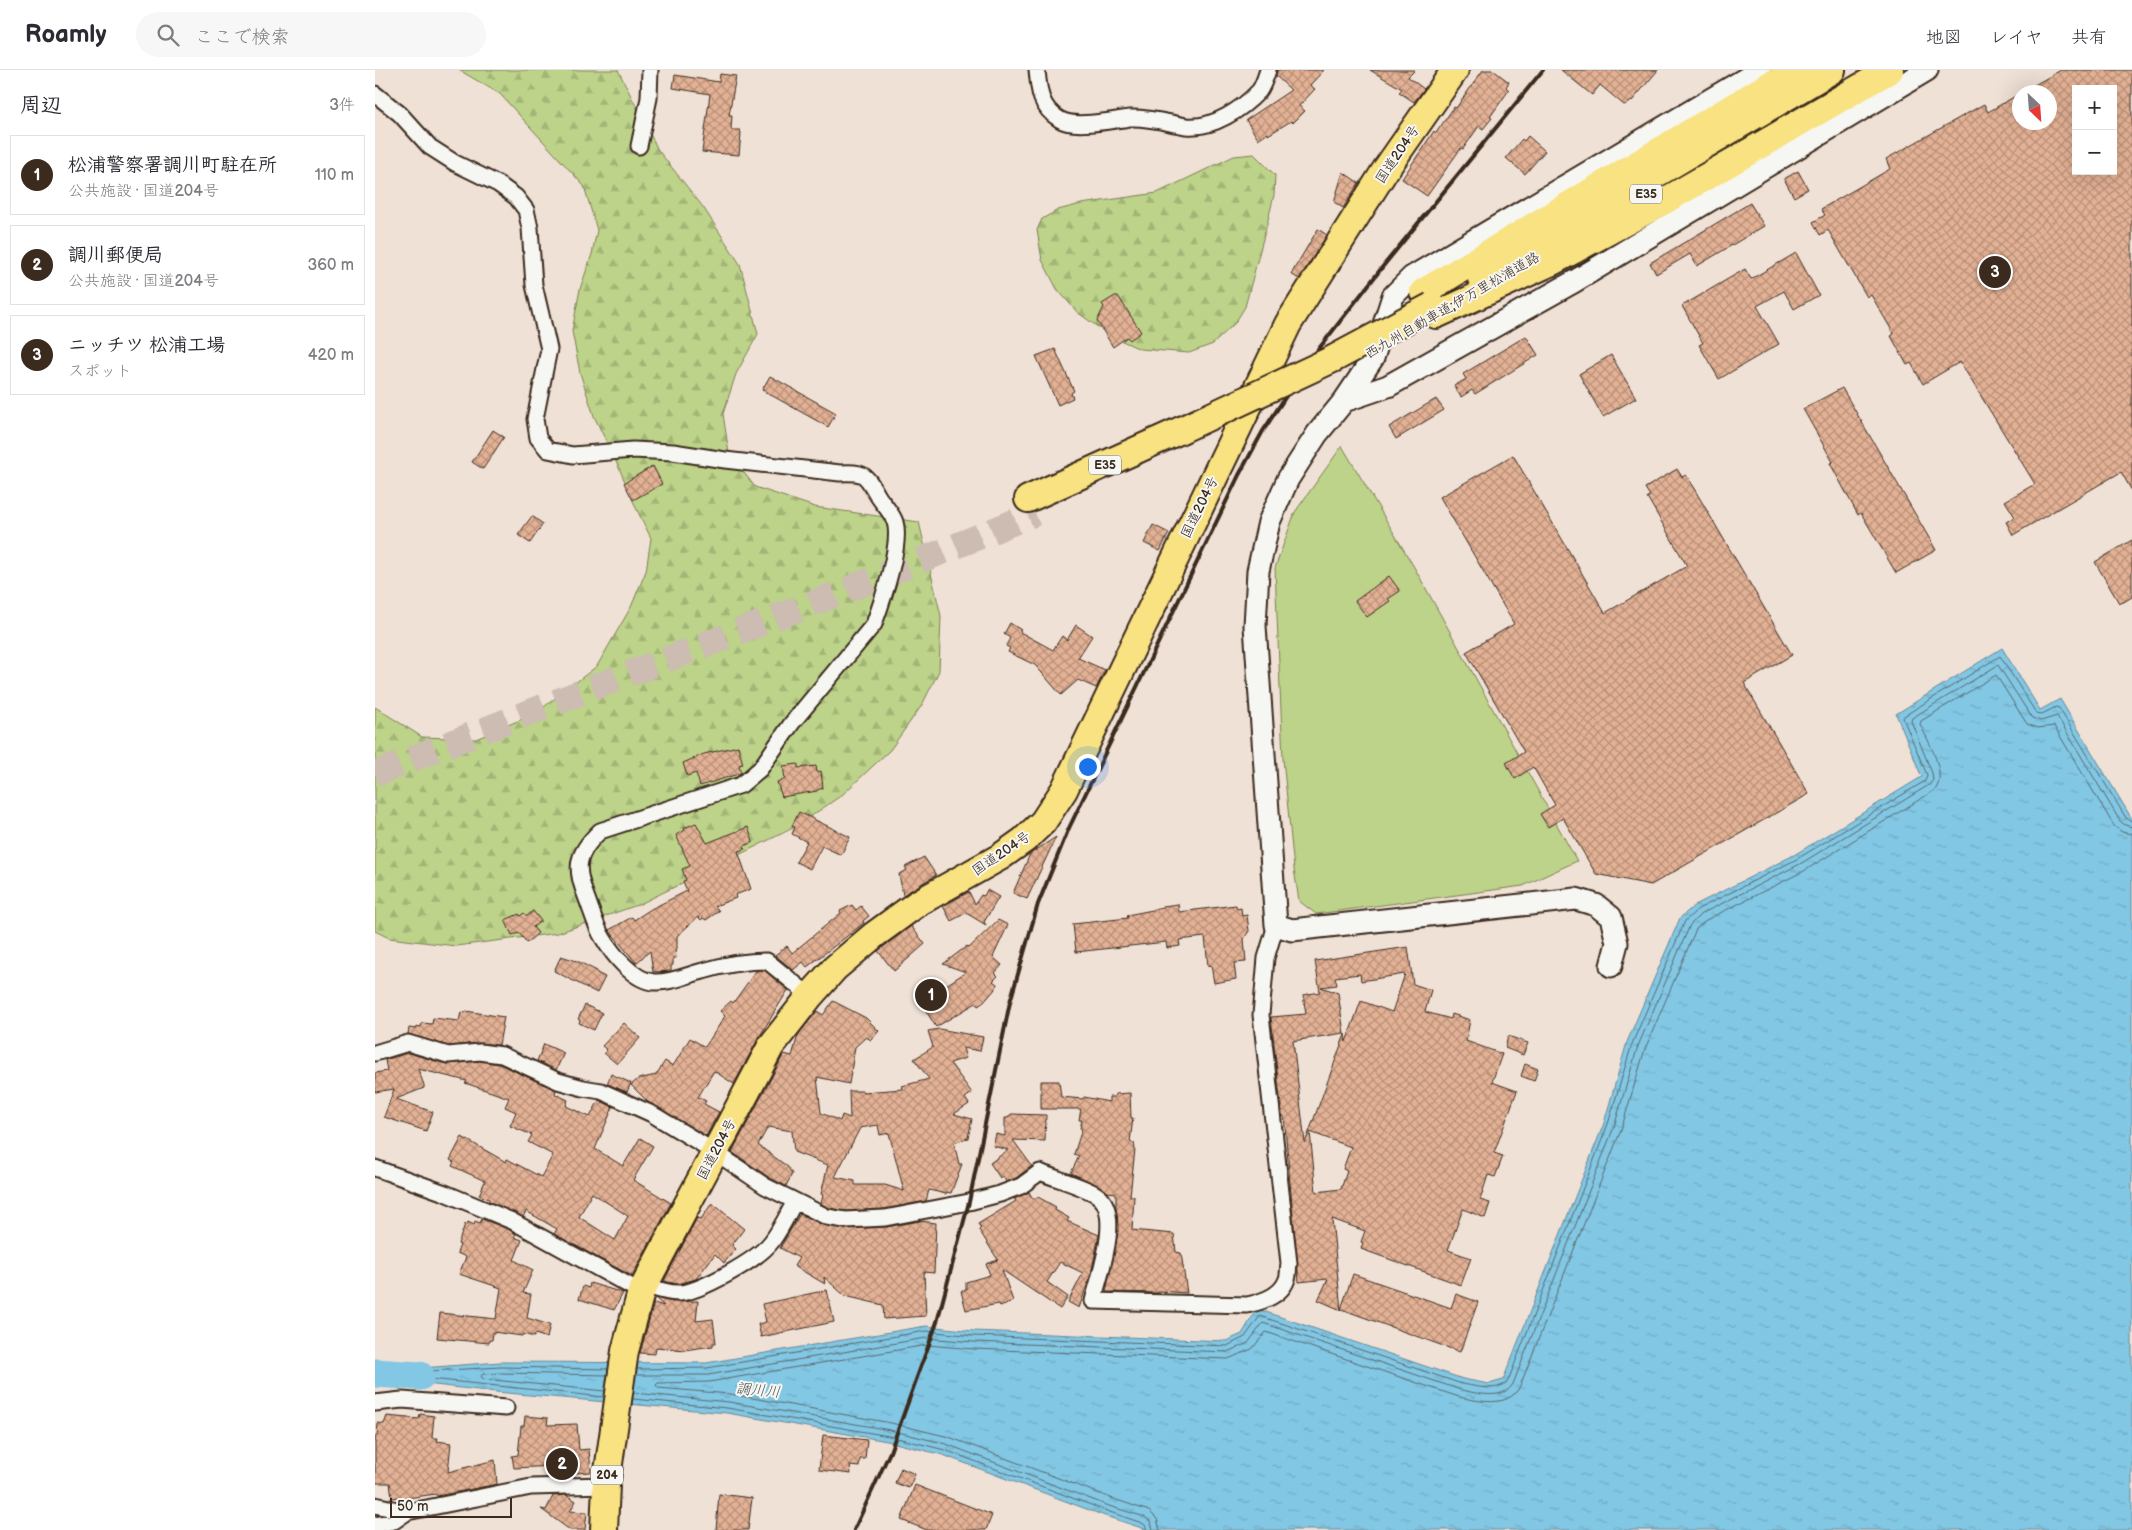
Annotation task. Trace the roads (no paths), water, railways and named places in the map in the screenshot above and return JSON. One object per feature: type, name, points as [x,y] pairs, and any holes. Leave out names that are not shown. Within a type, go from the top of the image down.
[{"type":"highway","name":"国道204号","points":[[605,1528],[606,1485],[625,1352],[643,1288],[771,1046],[810,996],[835,968],[874,935],[918,903],[1000,857],[1024,840],[1043,822],[1065,790],[1288,324],[1386,169],[1455,70]]},
{"type":"highway","points":[[1430,304],[1794,70]]},
{"type":"highway","name":"西九州自動車道;伊万里松浦道路","points":[[1430,304],[1585,218],[1832,70]]},
{"type":"highway","name":"西九州自動車道;伊万里松浦道路","points":[[1430,304],[1591,226],[1854,70]]},
{"type":"highway","points":[[1430,304],[1552,262],[1668,199],[1890,70]]},
{"type":"highway","name":"E35","points":[[1032,506],[1184,437],[1323,355],[1430,304]]},
{"type":"street","points":[[639,146],[649,98],[650,70]]},
{"type":"street","points":[[1037,70],[1041,102],[1048,111],[1061,121],[1076,124],[1133,118],[1154,119],[1188,126],[1207,125],[1225,118],[1260,90],[1269,70]]},
{"type":"street","points":[[375,1053],[408,1043],[448,1055],[480,1052],[503,1055],[558,1081],[601,1091],[669,1124],[765,1186],[827,1217],[845,1220],[885,1218],[1000,1194],[1021,1186],[1040,1172],[1098,1196],[1107,1211],[1109,1233],[1093,1301],[1247,1305],[1261,1302],[1277,1294],[1287,1280],[1289,1263],[1261,1015],[1266,958],[1277,925],[1255,626],[1258,571],[1269,522],[1288,479],[1317,434],[1344,402],[1373,358],[1393,296],[1412,277],[1760,70]]},
{"type":"street","points":[[1344,402],[1388,386],[1575,281],[1927,70]]},
{"type":"street","points":[[375,94],[400,114],[430,147],[455,163],[498,184],[516,197],[526,210],[530,228],[533,285],[549,348],[535,419],[539,438],[548,450],[573,455],[633,450],[673,452],[830,472],[859,472],[868,479],[895,521],[897,541],[874,624],[791,723],[760,769],[741,785],[722,793],[600,831],[585,845],[579,864],[580,881],[603,938],[614,954],[634,974],[653,982],[660,982],[674,980],[704,970],[749,961],[767,961],[810,996]]},
{"type":"street","points":[[1277,925],[1292,930],[1576,899],[1596,905],[1611,917],[1617,943],[1611,966]]},
{"type":"street","points":[[375,1168],[445,1193],[513,1221],[643,1288],[666,1292],[680,1293],[693,1290],[749,1263],[772,1242],[795,1201]]},
{"type":"street","points":[[375,1402],[402,1400],[506,1408]]},
{"type":"street","points":[[375,1525],[394,1521],[407,1512],[531,1487],[606,1485]]},
{"type":"street","points":[[375,1505],[407,1512]]},
{"type":"water","points":[[2002,648],[2040,710],[2060,699],[2132,819],[2132,1530],[1148,1530],[1105,1516],[943,1455],[887,1441],[727,1413],[496,1392],[382,1379],[382,1371],[500,1362],[706,1363],[926,1326],[974,1331],[1226,1341],[1242,1334],[1257,1309],[1463,1379],[1489,1384],[1503,1380],[1604,1123],[1627,1042],[1680,918],[1695,905],[1794,855],[1923,776],[1896,714]]},
{"type":"waterway","name":"調川川","points":[[375,1373],[420,1376]]},
{"type":"tunnel","points":[[375,774],[540,708],[788,613],[1035,513]]},
{"type":"railway","points":[[854,1530],[890,1452],[937,1322],[969,1202],[1010,1002],[1038,904],[1069,828],[1239,475],[1263,431],[1310,360],[1384,265],[1543,70]]},
{"type":"place","name":"ニッチツ 松浦工場","points":[[1995,272]]},
{"type":"place","name":"松浦警察署調川町駐在所","points":[[931,995]]},
{"type":"place","name":"調川郵便局","points":[[562,1464]]}]
